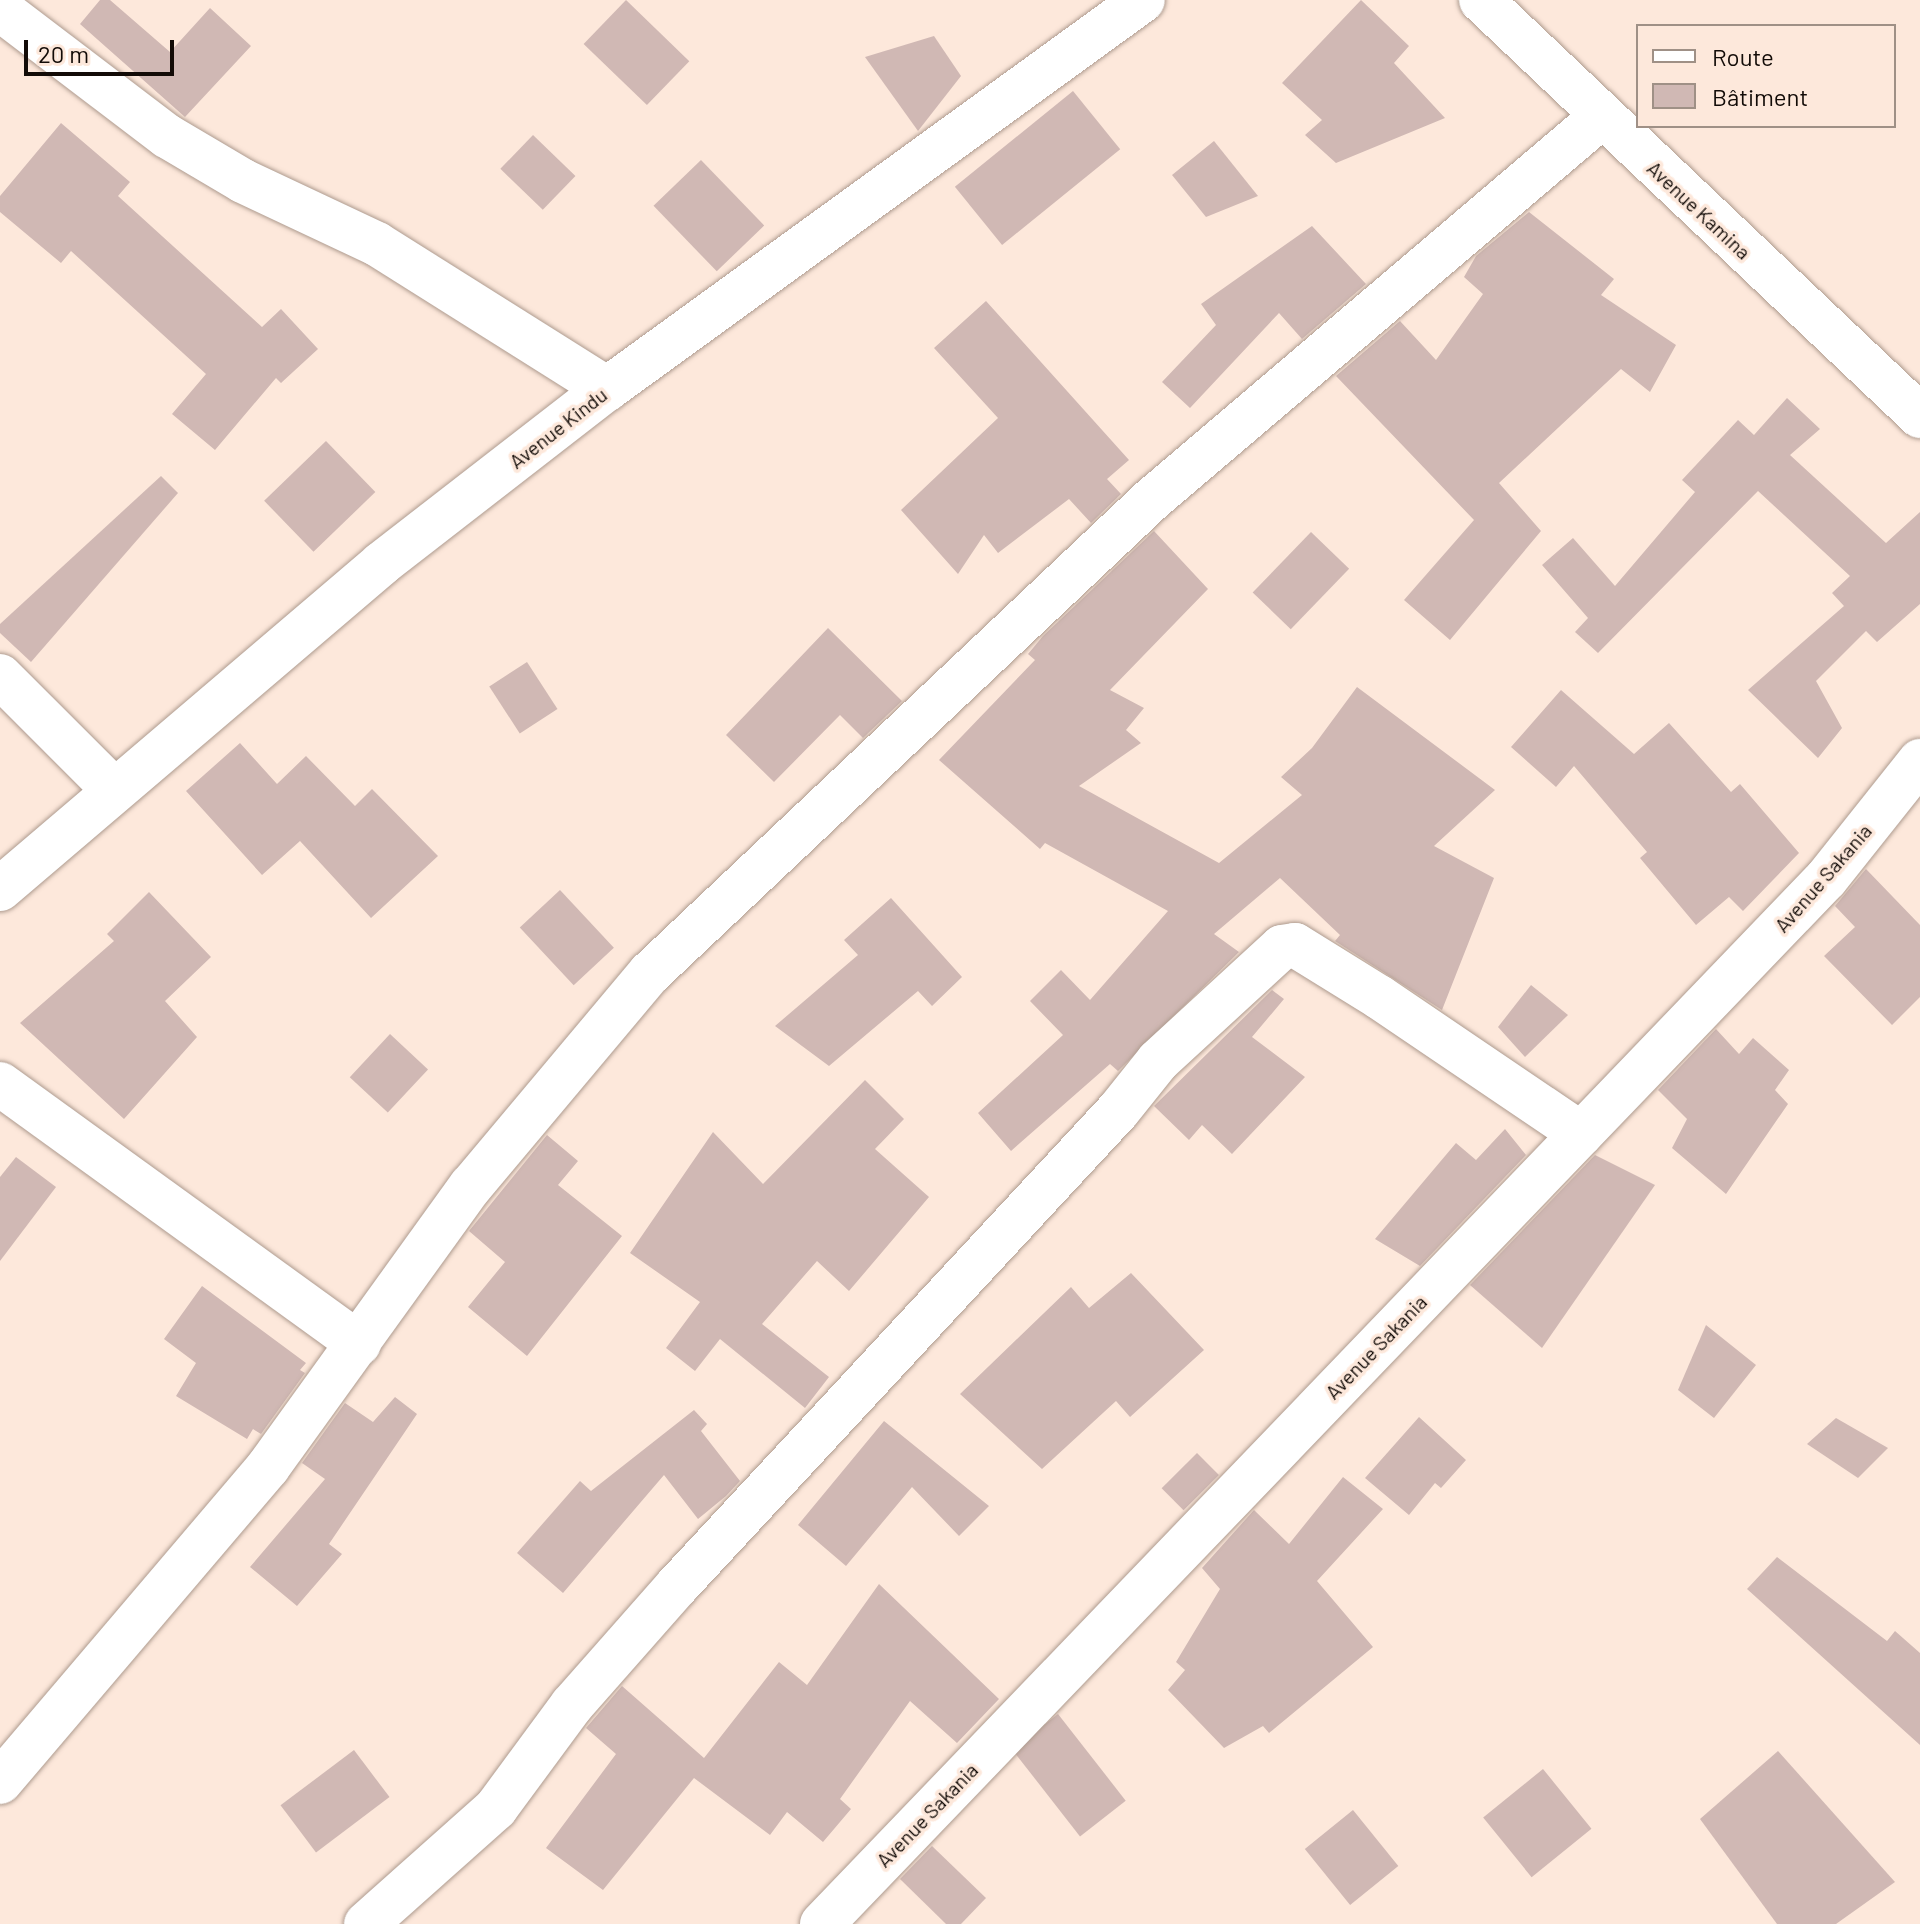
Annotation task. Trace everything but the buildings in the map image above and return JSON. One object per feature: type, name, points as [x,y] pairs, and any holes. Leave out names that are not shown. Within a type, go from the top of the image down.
[{"type":"street","name":"Avenue Kindu","points":[[0,889],[113,789],[381,564],[607,389],[1143,0]]},
{"type":"street","name":"Avenue Kamina","points":[[1481,0],[1600,118],[1920,416]]},
{"type":"street","points":[[0,9],[167,136],[243,181],[377,244],[607,389]]},
{"type":"street","points":[[0,1782],[268,1467],[471,1186],[650,973],[1151,500],[1600,118]]},
{"type":"street","points":[[0,676],[113,789]]},
{"type":"street","name":"Avenue Sakania","points":[[822,1924],[1826,879],[1920,761]]},
{"type":"street","points":[[366,1924],[496,1808],[572,1705],[677,1586],[1118,1111],[1158,1061],[1282,947],[1295,945],[1367,990],[1581,1134]]},
{"type":"street","points":[[0,1084],[359,1344]]}]
